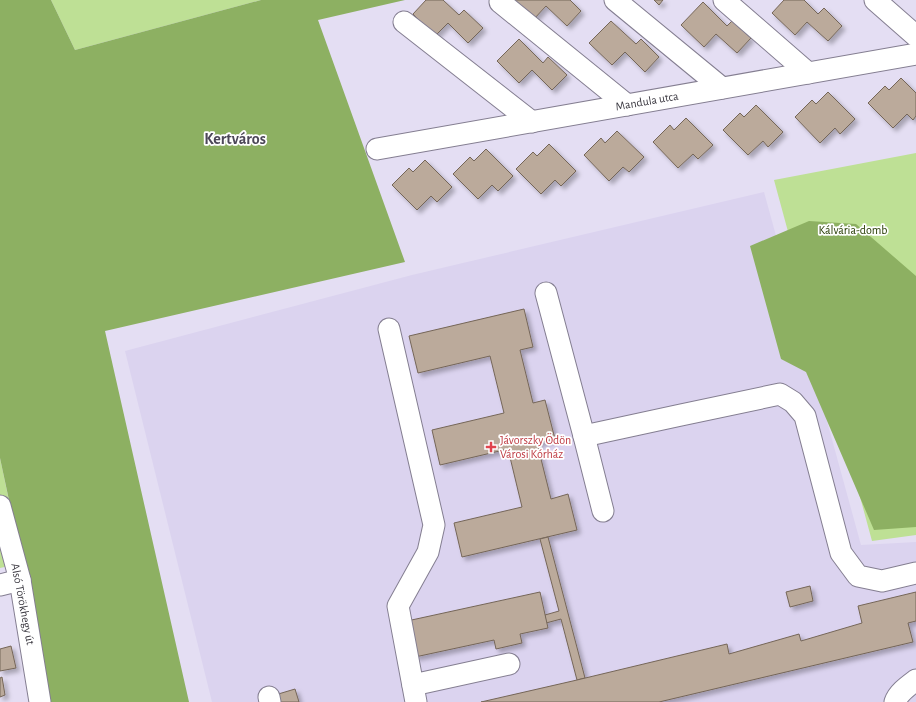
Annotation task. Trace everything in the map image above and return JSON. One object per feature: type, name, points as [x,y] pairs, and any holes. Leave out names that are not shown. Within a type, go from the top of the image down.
[{"type":"street","points":[[615,0],[722,88]]},
{"type":"street","points":[[724,0],[808,73]]},
{"type":"street","points":[[875,0],[916,36]]},
{"type":"street","points":[[500,2],[627,105]]},
{"type":"street","points":[[404,22],[532,122]]},
{"type":"street","name":"Mandula utca","points":[[377,149],[916,54]]},
{"type":"street","points":[[546,293],[603,511]]},
{"type":"street","points":[[389,329],[434,525],[428,552],[398,606],[415,694],[509,664]]},
{"type":"street","points":[[584,436],[780,394],[793,402],[805,416],[841,553],[858,576],[882,581],[916,573]]},
{"type":"street","name":"Alsó Törökhegy út","points":[[0,506],[20,580],[40,702]]},
{"type":"street","points":[[0,585],[20,580]]},
{"type":"street","points":[[895,702],[909,685],[916,680]]},
{"type":"shaded area","name":"Jávorszky Ödön Városi Kórház","points":[[764,192],[861,545],[916,542],[916,702],[212,702],[125,351],[412,275]]},
{"type":"green space","points":[[0,0],[51,0],[75,50],[261,0],[405,0],[318,20],[405,262],[105,331],[189,702],[47,702],[31,603],[0,458]]},
{"type":"green space","points":[[51,0],[261,0],[75,50]]},
{"type":"green space","name":"Kálvária-domb","points":[[916,153],[916,535],[872,541],[774,180]]},
{"type":"green space","name":"Kálvária-domb","points":[[809,221],[856,224],[916,276],[916,527],[874,530],[806,372],[781,359],[750,246]]},
{"type":"green space","points":[[0,458],[22,563],[0,568]]},
{"type":"building","points":[[426,0],[443,0],[459,15],[464,10],[483,28],[468,43],[448,23],[435,36],[413,14]]},
{"type":"building","points":[[514,0],[570,0],[581,11],[567,26],[546,6],[534,19]]},
{"type":"building","points":[[654,0],[663,0],[659,5]]},
{"type":"building","points":[[784,0],[804,0],[818,14],[824,8],[842,26],[828,41],[807,22],[795,35],[772,13]]},
{"type":"building","points":[[703,2],[727,26],[732,21],[751,38],[737,53],[716,34],[704,47],[681,25]]},
{"type":"building","points":[[611,21],[636,44],[641,39],[659,57],[645,72],[625,52],[612,65],[589,43]]},
{"type":"building","points":[[519,39],[543,63],[548,57],[567,75],[552,90],[532,70],[519,83],[497,61]]},
{"type":"building","points":[[901,78],[916,93],[916,116],[913,120],[907,114],[893,128],[868,103],[885,86],[889,90]]},
{"type":"building","points":[[828,92],[855,119],[840,134],[835,128],[820,143],[795,117],[812,100],[816,104]]},
{"type":"building","points":[[756,105],[783,132],[768,147],[763,141],[748,155],[723,130],[740,113],[744,117]]},
{"type":"building","points":[[686,118],[713,145],[698,159],[693,154],[678,168],[653,142],[670,125],[674,130]]},
{"type":"building","points":[[617,131],[644,157],[629,172],[623,167],[609,181],[584,155],[601,138],[605,143]]},
{"type":"building","points":[[549,144],[576,171],[561,186],[555,180],[541,194],[516,169],[533,152],[537,156]]},
{"type":"building","points":[[486,149],[513,176],[498,191],[492,185],[478,199],[453,174],[470,157],[474,161]]},
{"type":"building","points":[[425,160],[452,187],[437,202],[431,196],[417,210],[392,185],[409,168],[413,172]]},
{"type":"building","points":[[524,309],[533,347],[520,350],[533,403],[545,400],[555,439],[537,443],[551,499],[568,494],[577,530],[462,557],[454,523],[522,507],[508,449],[440,465],[432,430],[504,413],[490,356],[418,373],[409,336]]},
{"type":"building","points":[[548,537],[585,678],[577,680],[561,619],[546,623],[545,615],[559,611],[540,539]]},
{"type":"building","points":[[810,586],[813,601],[790,607],[786,592]]},
{"type":"building","points":[[540,592],[548,628],[520,634],[522,643],[496,649],[494,640],[415,657],[407,621]]},
{"type":"building","points":[[916,592],[916,621],[908,623],[913,642],[659,702],[481,702],[727,644],[729,654],[799,634],[801,641],[862,623],[858,606]]},
{"type":"building","points":[[11,646],[16,668],[0,671],[0,649]]},
{"type":"building","points":[[2,677],[5,695],[0,697],[0,678]]},
{"type":"building","points":[[295,689],[299,702],[277,702],[275,695]]},
{"type":"place","name":"Jávorszky Ödön Városi Kórház","points":[[491,447]]},
{"type":"district","name":"Kertváros","points":[[235,138]]}]
